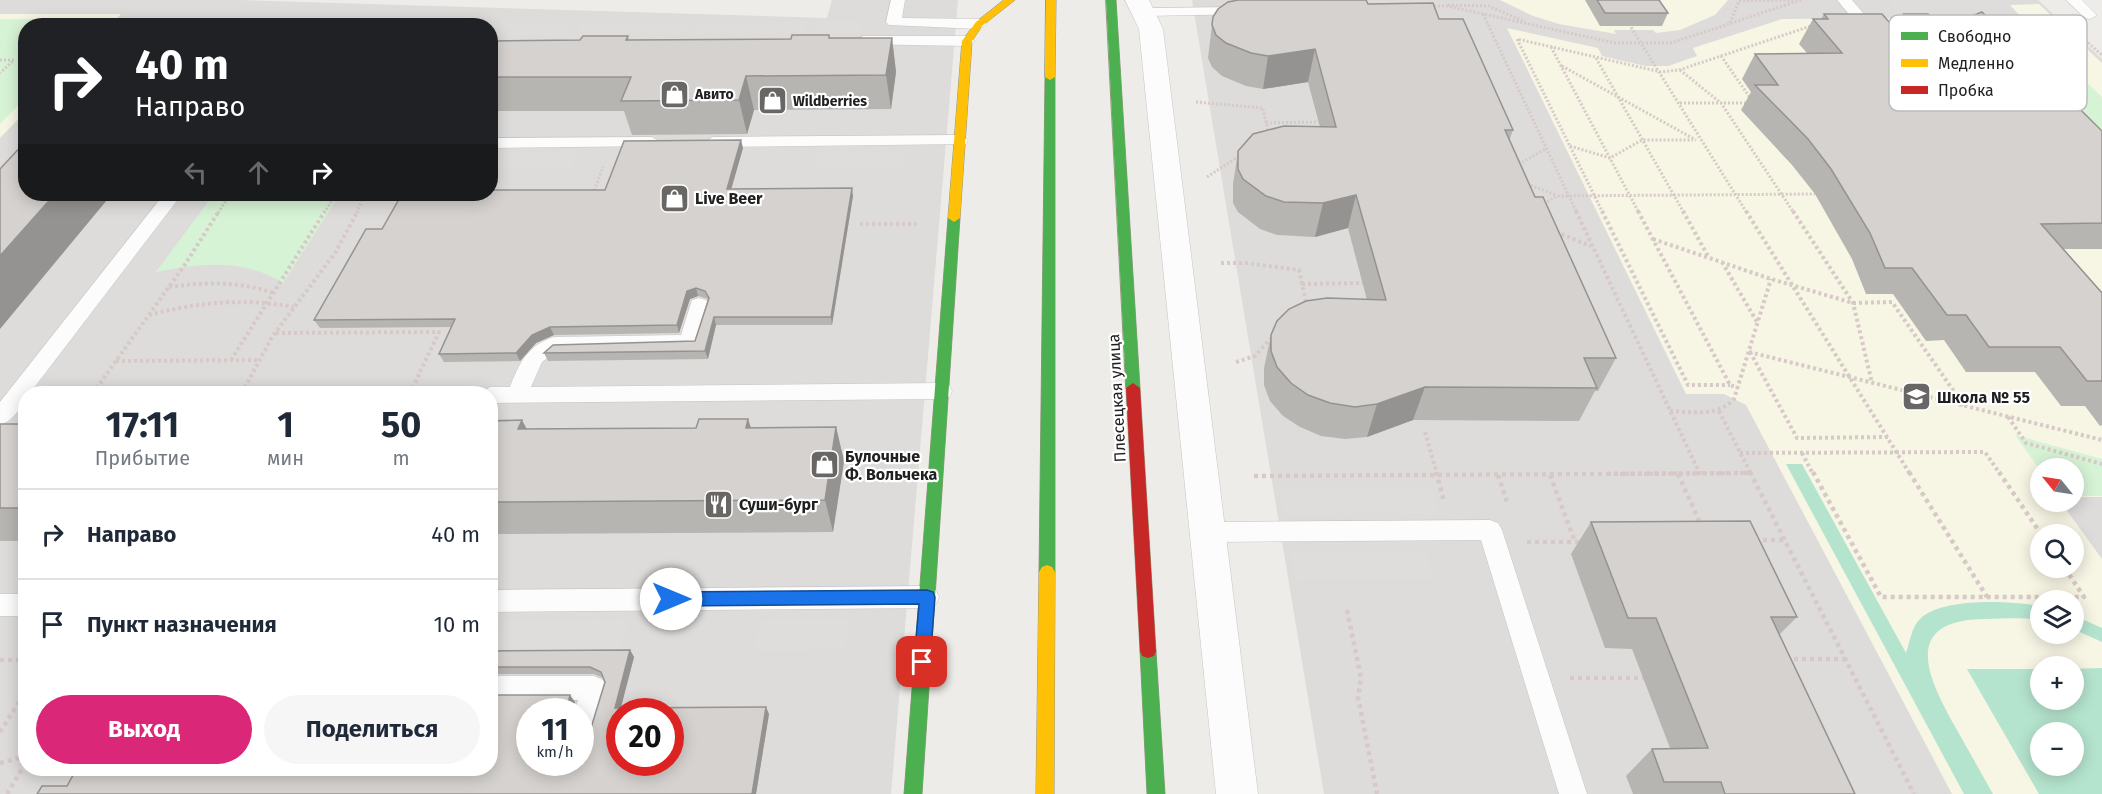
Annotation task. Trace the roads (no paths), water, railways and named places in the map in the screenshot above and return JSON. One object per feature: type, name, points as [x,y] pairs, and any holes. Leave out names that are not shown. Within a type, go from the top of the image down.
[{"type":"main road","points":[[913,794],[967,40],[979,24],[1010,0]]},
{"type":"main road","points":[[1045,794],[1051,0]]},
{"type":"main road","name":"Плесецкая улица","points":[[1111,0],[1156,794]]},
{"type":"street","points":[[1141,6],[1151,29],[1237,794]]},
{"type":"lane","points":[[898,0],[894,22],[979,24]]},
{"type":"lane","points":[[1844,0],[1889,52]]},
{"type":"lane","points":[[2073,0],[2090,15]]},
{"type":"lane","points":[[1141,6],[1254,11]]},
{"type":"lane","points":[[846,41],[967,40]]},
{"type":"lane","points":[[693,142],[960,140]]},
{"type":"lane","points":[[498,142],[670,142]]},
{"type":"lane","points":[[29,386],[167,201]]},
{"type":"lane","points":[[518,394],[533,356],[542,348],[554,344],[688,342],[699,305]]},
{"type":"lane","points":[[498,395],[942,391]]},
{"type":"lane","points":[[0,417],[18,400]]},
{"type":"lane","points":[[1207,532],[1490,530],[1573,794]]},
{"type":"lane","points":[[498,601],[927,597]]},
{"type":"lane","points":[[0,605],[18,605]]},
{"type":"lane","points":[[498,688],[594,688],[591,698]]},
{"type":"place","name":"Авито","points":[[674,94]]},
{"type":"place","name":"Wildberries","points":[[772,101]]},
{"type":"place","name":"Live Beer","points":[[674,198]]},
{"type":"place","name":"Школа № 55","points":[[1916,397]]},
{"type":"place","name":"Булочные Ф. Вольчека","points":[[824,465]]},
{"type":"place","name":"Суши-бург","points":[[718,504]]}]
